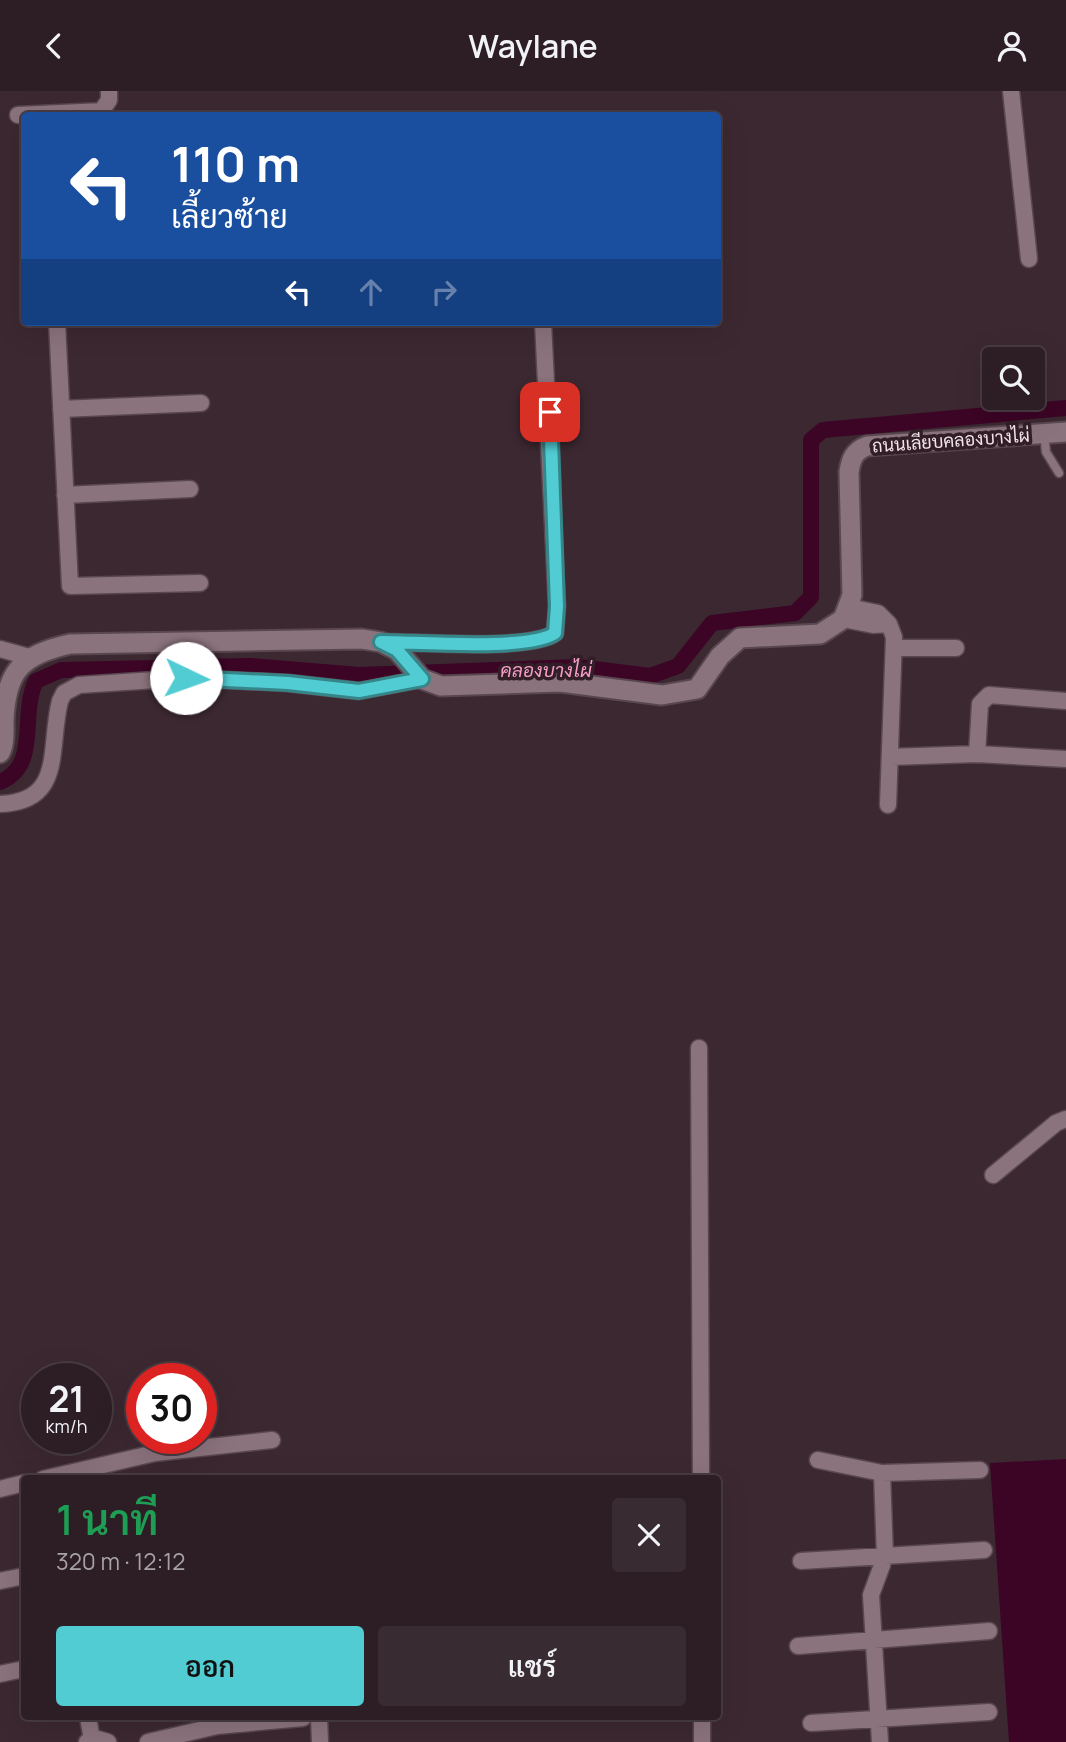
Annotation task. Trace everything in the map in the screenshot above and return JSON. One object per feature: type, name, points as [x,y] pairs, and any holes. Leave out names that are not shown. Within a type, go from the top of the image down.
[{"type":"street","points":[[102,112],[109,100],[109,91]]},
{"type":"street","points":[[1011,91],[1029,259]]},
{"type":"street","points":[[57,326],[70,586],[200,583]]},
{"type":"street","points":[[0,753],[3,748],[3,690],[29,657],[70,644],[362,639],[381,642],[517,642],[544,641],[555,633],[557,606],[543,326]]},
{"type":"street","points":[[61,409],[201,403]]},
{"type":"street","name":"ถนนเลียบคลองบางไผ่","points":[[846,613],[852,595],[849,473],[851,460],[858,450],[867,446],[1066,432]]},
{"type":"street","points":[[65,495],[190,489]]},
{"type":"street","points":[[381,642],[397,650],[415,671],[441,686],[560,682],[662,695],[696,689],[720,656],[740,638],[820,634],[846,613],[873,625],[889,624],[894,648],[888,805]]},
{"type":"street","points":[[894,648],[956,648]]},
{"type":"street","points":[[0,649],[29,657]]},
{"type":"street","points":[[0,804],[15,804],[43,789],[49,778],[60,701],[64,693],[79,685],[186,678],[288,683],[359,691],[415,671]]},
{"type":"street","points":[[977,754],[980,704],[989,695],[1066,701]]},
{"type":"street","points":[[890,757],[977,754],[1066,759]]},
{"type":"street","points":[[699,1048],[701,1475]]},
{"type":"street","points":[[993,1175],[1056,1123],[1066,1119]]},
{"type":"street","points":[[63,1475],[155,1453],[272,1440]]},
{"type":"street","points":[[818,1460],[882,1473],[980,1470]]},
{"type":"street","points":[[880,1742],[871,1595],[885,1557],[882,1473]]},
{"type":"street","points":[[0,1489],[21,1484]]},
{"type":"street","points":[[801,1561],[984,1550]]},
{"type":"street","points":[[0,1581],[21,1577]]},
{"type":"street","points":[[798,1646],[989,1631]]},
{"type":"street","points":[[0,1674],[21,1670]]},
{"type":"street","points":[[811,1723],[989,1712]]},
{"type":"street","points":[[88,1720],[89,1741],[108,1742]]},
{"type":"street","points":[[148,1742],[217,1726],[280,1720]]},
{"type":"street","points":[[312,1720],[320,1742]]},
{"type":"street","points":[[702,1720],[702,1742]]},
{"type":"lane","points":[[1044,433],[1046,452],[1059,473]]},
{"type":"shaded area","points":[[1066,1459],[1066,1742],[1009,1742],[990,1463]]},
{"type":"waterway","name":"คลองบางไผ่","points":[[0,782],[13,774],[21,764],[25,752],[31,694],[36,681],[61,670],[250,666],[359,675],[578,667],[650,676],[678,666],[712,623],[795,613],[811,597],[811,440],[823,430],[1066,408]]},
{"type":"route","points":[[186,678],[288,683],[332,690],[380,689],[422,679],[397,650],[381,642],[544,641],[555,633],[557,606],[550,412]]}]
